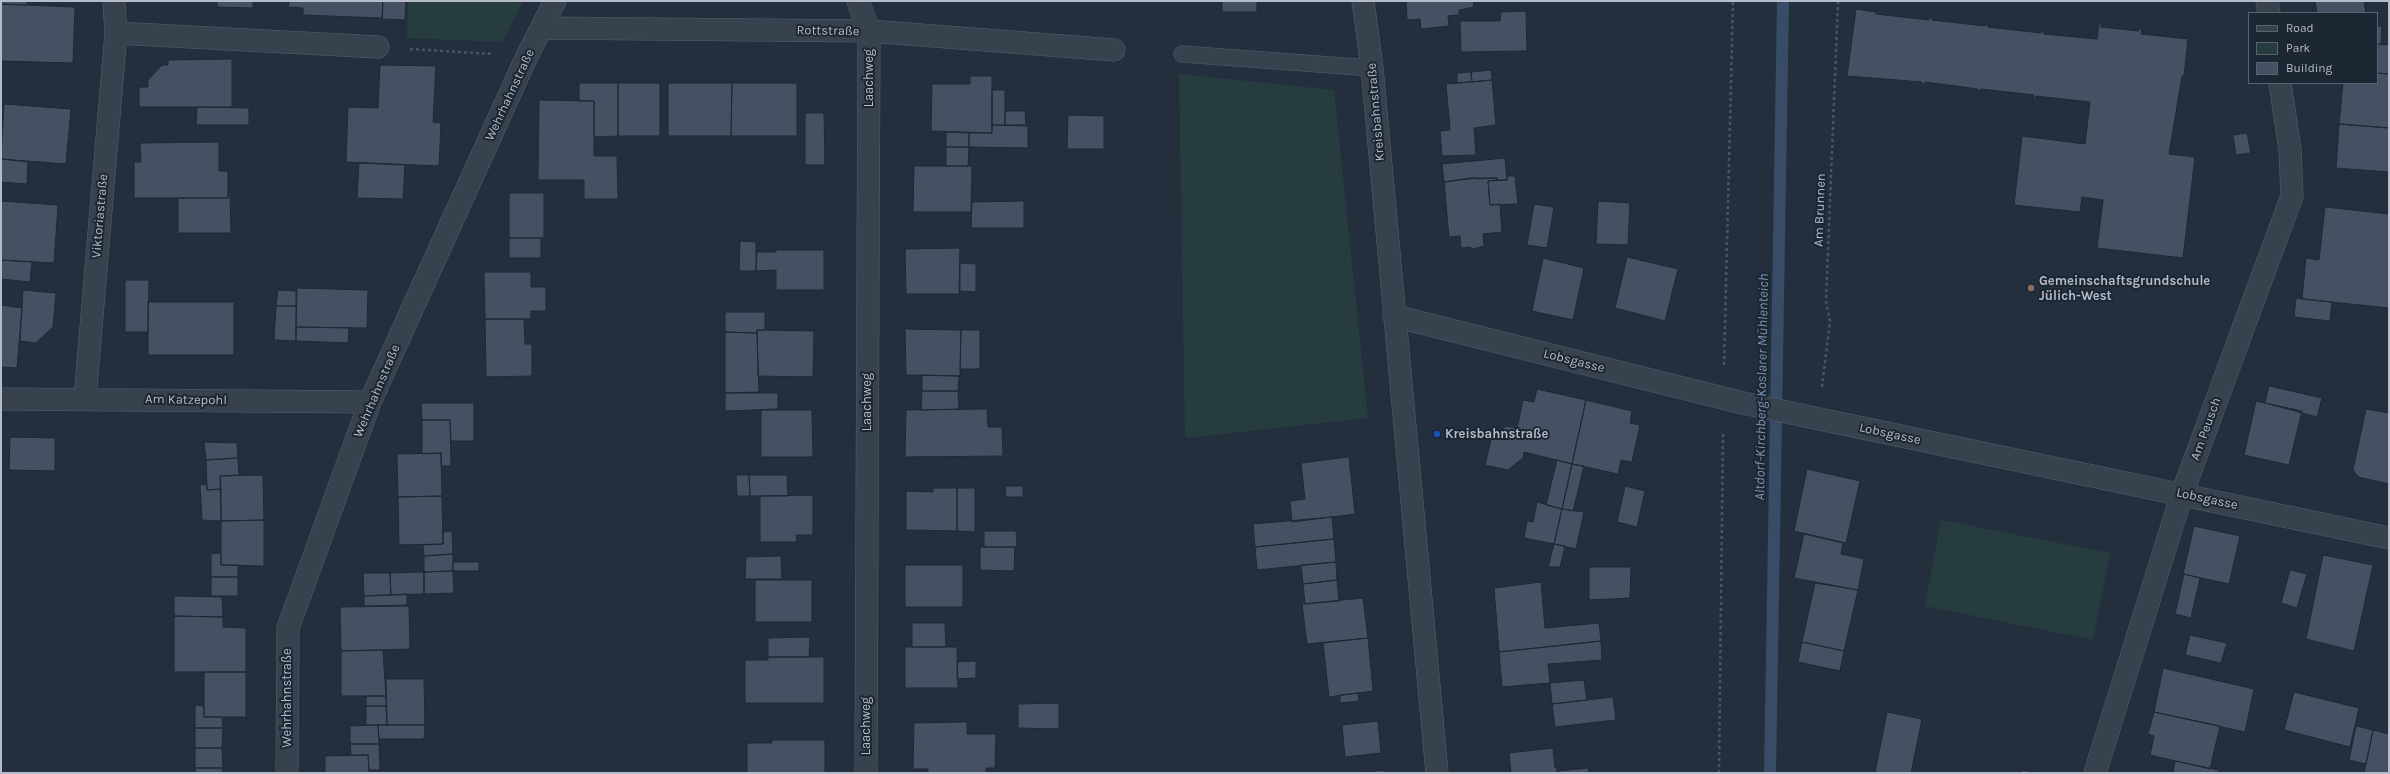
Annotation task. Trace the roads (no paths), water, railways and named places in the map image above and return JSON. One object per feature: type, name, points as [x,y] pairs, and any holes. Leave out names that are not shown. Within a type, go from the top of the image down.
[{"type":"street","name":"Viktoriastraße","points":[[85,398],[116,33],[114,1]]},
{"type":"street","name":"Wehrhahnstraße","points":[[287,773],[288,628],[370,402],[527,56],[555,1]]},
{"type":"street","points":[[858,1],[869,31]]},
{"type":"street","name":"Kreisbahnstraße","points":[[1363,1],[1372,68],[1394,316],[1438,773]]},
{"type":"street","points":[[2267,1],[2269,12]]},
{"type":"street","name":"Rottstraße","points":[[542,28],[869,31],[1114,50]]},
{"type":"street","name":"Laachweg","points":[[866,773],[869,31]]},
{"type":"street","points":[[116,33],[378,47]]},
{"type":"street","name":"Am Peusch","points":[[2094,773],[2182,494],[2292,196],[2290,150],[2280,84]]},
{"type":"street","name":"Lobsgasse","points":[[1394,316],[1733,401],[2389,538]]},
{"type":"street","name":"Am Katzepohl","points":[[1,399],[85,398],[370,402]]},
{"type":"lane","points":[[1182,54],[1372,68]]},
{"type":"waterway","name":"Altdorf-Kirchberg-Koslarer Mühlenteich","points":[[1770,773],[1783,1]]},
{"type":"place","name":"Gemeinschaftsgrundschule Jülich-West","points":[[2031,288]]},
{"type":"place","name":"Kreisbahnstraße","points":[[1437,434]]}]
